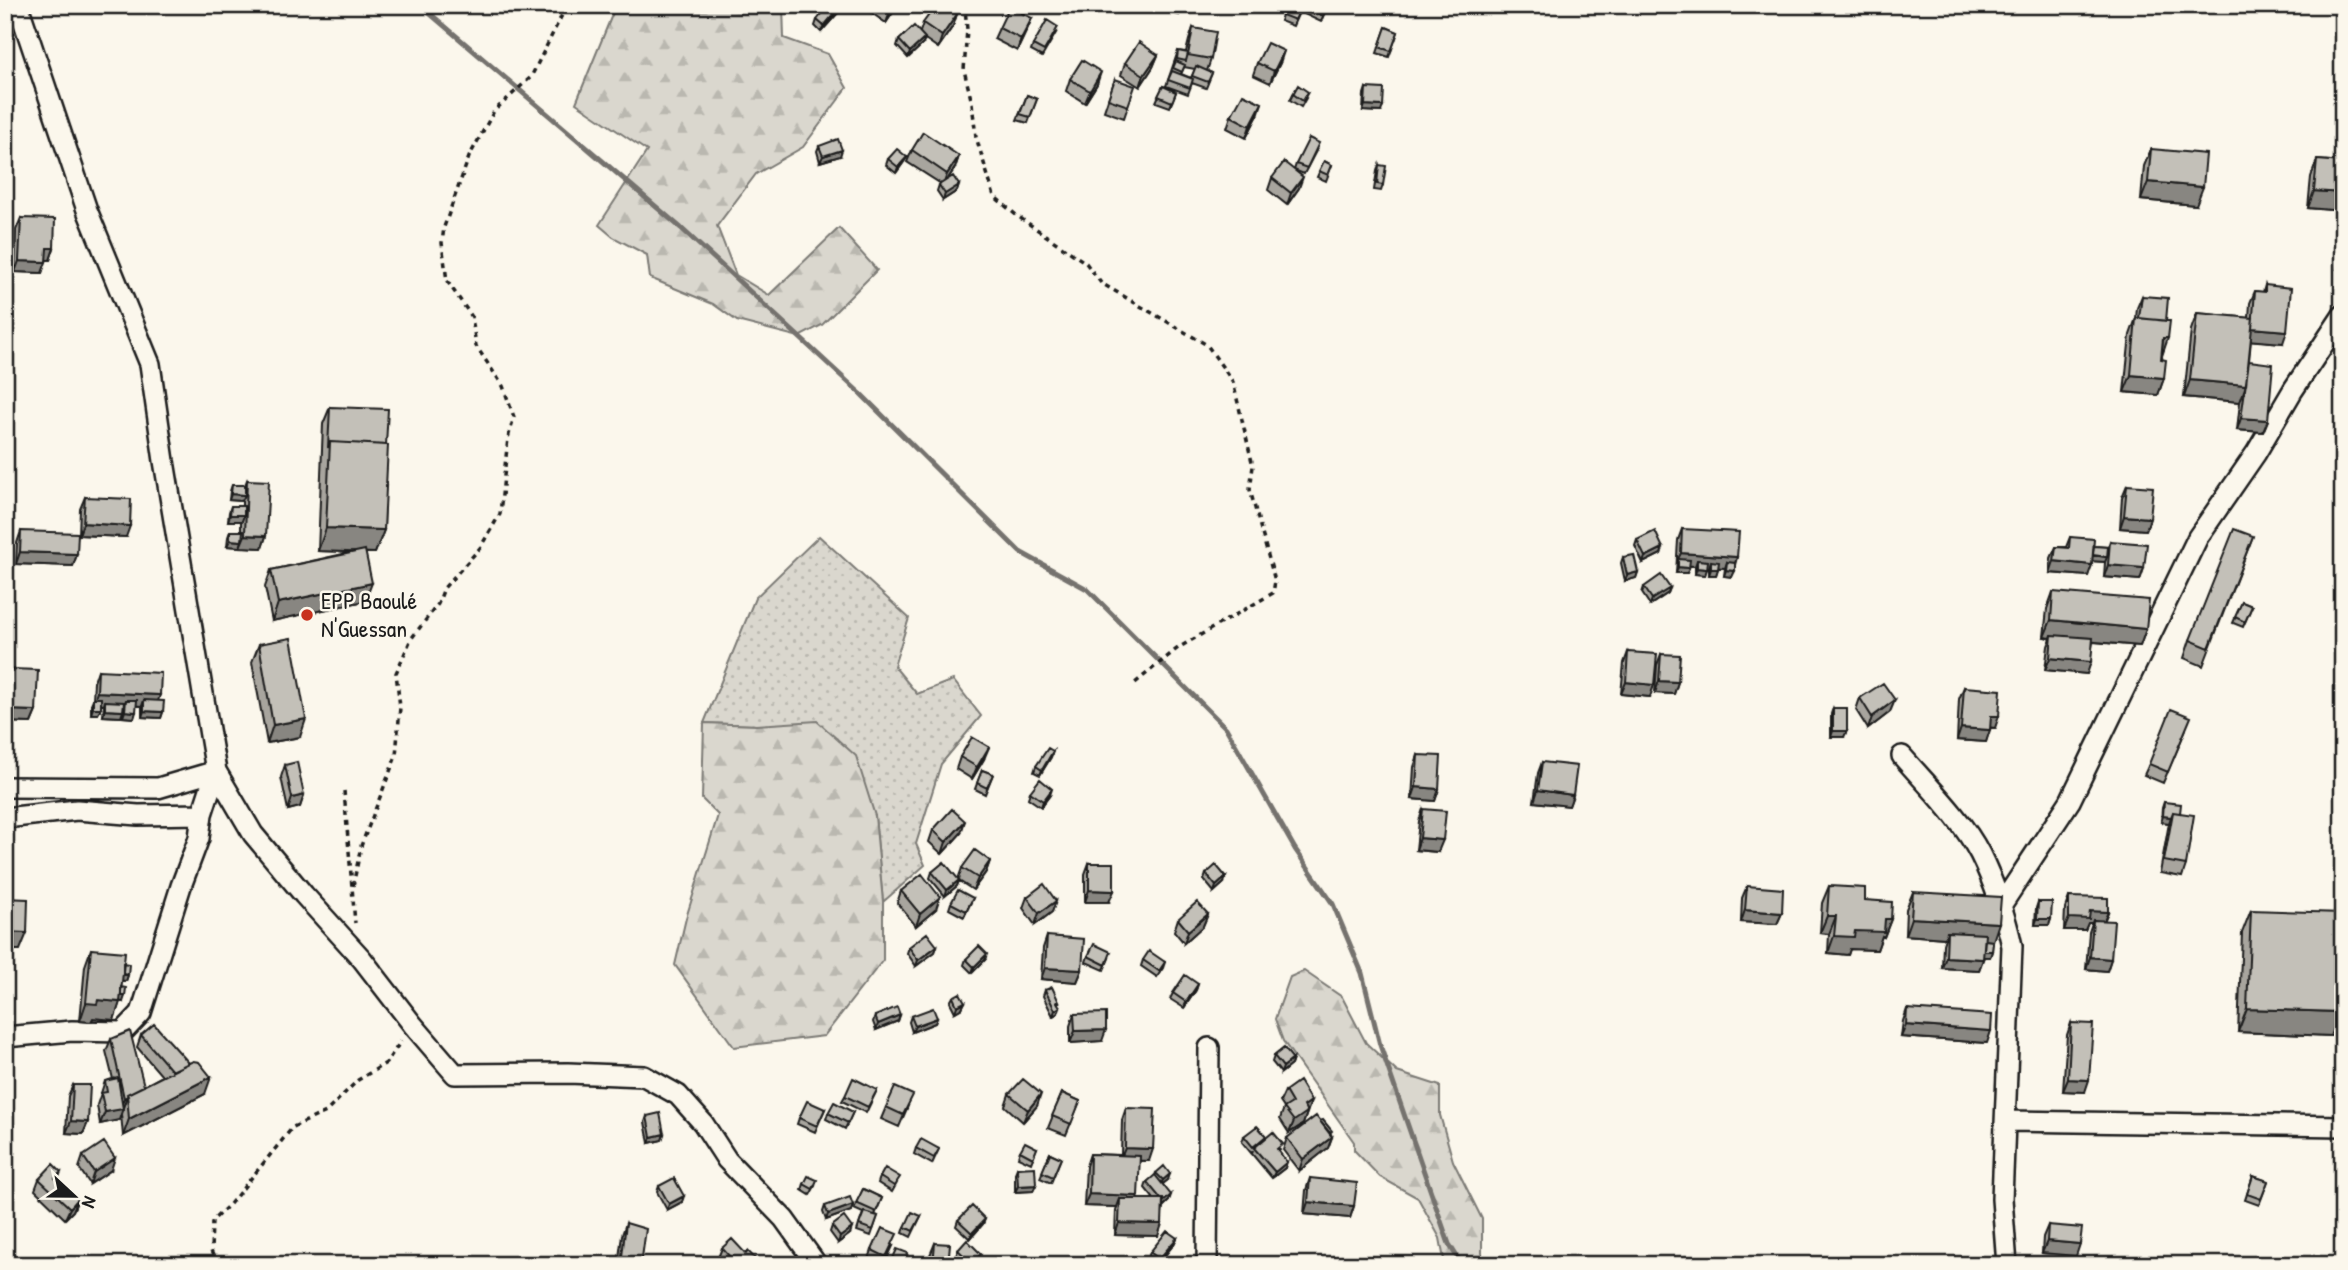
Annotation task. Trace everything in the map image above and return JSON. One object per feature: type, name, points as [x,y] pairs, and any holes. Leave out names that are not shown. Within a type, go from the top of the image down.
[{"type":"street","points":[[18,5],[88,209],[150,364],[216,771],[253,834],[362,959],[455,1074],[568,1073],[644,1076],[678,1095],[703,1123],[727,1160],[784,1219],[817,1265]]},
{"type":"street","points":[[2000,907],[2070,801],[2198,537],[2256,453],[2293,390],[2343,315]]},
{"type":"street","points":[[1902,756],[1949,810],[1980,853],[2008,925],[2012,946],[2001,1199],[2007,1265]]},
{"type":"street","points":[[5,787],[158,789],[216,771]]},
{"type":"street","points":[[5,1037],[72,1031],[123,1032],[141,1013],[199,838],[202,814],[216,771]]},
{"type":"street","points":[[5,818],[77,810],[138,815],[202,814]]},
{"type":"street","points":[[1207,1265],[1209,1048]]},
{"type":"street","points":[[2006,1121],[2343,1126]]},
{"type":"path","points":[[353,886],[361,846],[396,756],[400,707],[396,673],[411,639],[438,604],[444,587],[480,548],[500,514],[508,438],[514,417],[503,386],[476,346],[472,317],[447,281],[442,243],[444,227],[468,157],[494,111],[531,76],[567,5]]},
{"type":"path","points":[[962,5],[965,9],[967,29],[964,70],[976,137],[994,196],[1016,215],[1086,263],[1101,283],[1206,345],[1233,382],[1253,466],[1250,489],[1275,581],[1273,593],[1178,648],[1135,683]]},
{"type":"path","points":[[344,791],[355,923]]},
{"type":"path","points":[[217,1265],[211,1251],[212,1221],[230,1204],[293,1127],[326,1112],[358,1080],[386,1063],[413,1025]]},
{"type":"green space","points":[[616,5],[783,5],[784,38],[828,54],[847,88],[803,147],[756,174],[717,226],[736,275],[769,295],[839,228],[877,270],[822,325],[799,337],[737,321],[713,304],[650,278],[647,255],[613,237],[599,225],[647,151],[576,103]]},
{"type":"green space","points":[[819,536],[909,618],[894,666],[917,694],[953,680],[981,716],[941,764],[916,844],[925,865],[883,902],[875,816],[756,725],[704,723],[755,598]]},
{"type":"green space","points":[[817,721],[856,756],[875,816],[883,902],[883,960],[824,1036],[734,1047],[675,965],[686,918],[718,815],[702,799],[704,723],[756,725]]},
{"type":"green space","points":[[1304,971],[1342,997],[1366,1043],[1397,1072],[1440,1086],[1440,1115],[1453,1161],[1482,1219],[1482,1265],[1445,1265],[1440,1238],[1418,1198],[1380,1177],[1354,1150],[1354,1142],[1283,1041],[1275,1019],[1290,977]]},
{"type":"building","points":[[829,5],[839,8],[824,26],[817,20]]},
{"type":"building","points":[[881,5],[895,5],[890,12]]},
{"type":"building","points":[[936,5],[944,5],[957,14],[942,36],[923,23]]},
{"type":"building","points":[[1286,5],[1302,5],[1295,20],[1282,15]]},
{"type":"building","points":[[1009,7],[1032,18],[1021,39],[999,28]]},
{"type":"building","points":[[1304,7],[1327,7],[1323,16]]},
{"type":"building","points":[[1047,20],[1058,27],[1044,51],[1033,45]]},
{"type":"building","points":[[914,26],[925,38],[910,52],[899,40]]},
{"type":"building","points":[[1386,27],[1398,32],[1391,51],[1379,47]]},
{"type":"building","points":[[1193,28],[1216,32],[1211,59],[1188,55]]},
{"type":"building","points":[[1139,42],[1158,55],[1144,75],[1125,63]]},
{"type":"building","points":[[1267,43],[1284,51],[1274,71],[1257,63]]},
{"type":"building","points":[[1178,51],[1188,53],[1186,61],[1177,59]]},
{"type":"building","points":[[1082,60],[1101,72],[1090,91],[1070,79]]},
{"type":"building","points":[[1176,61],[1185,65],[1182,72],[1173,68]]},
{"type":"building","points":[[1196,66],[1212,73],[1208,82],[1192,76]]},
{"type":"building","points":[[1172,71],[1193,79],[1190,88],[1168,80]]},
{"type":"building","points":[[1115,79],[1135,86],[1128,106],[1108,99]]},
{"type":"building","points":[[1298,85],[1308,92],[1303,101],[1293,94]]},
{"type":"building","points":[[1163,86],[1176,92],[1172,102],[1158,96]]},
{"type":"building","points":[[1366,88],[1384,89],[1383,106],[1365,105]]},
{"type":"building","points":[[1243,94],[1262,103],[1250,126],[1231,116]]},
{"type":"building","points":[[1027,95],[1037,99],[1030,117],[1020,114]]},
{"type":"building","points":[[923,132],[959,156],[947,174],[912,150]]},
{"type":"building","points":[[1309,138],[1319,143],[1307,168],[1296,164]]},
{"type":"building","points":[[838,139],[842,150],[823,156],[819,146]]},
{"type":"building","points":[[897,149],[907,157],[898,167],[888,159]]},
{"type":"building","points":[[2151,149],[2206,154],[2203,187],[2148,182]]},
{"type":"building","points":[[2317,160],[2343,162],[2343,193],[2314,191]]},
{"type":"building","points":[[1324,161],[1332,165],[1328,175],[1319,171]]},
{"type":"building","points":[[1284,162],[1303,177],[1291,193],[1272,178]]},
{"type":"building","points":[[1379,165],[1386,166],[1383,185],[1377,184]]},
{"type":"building","points":[[953,176],[959,185],[945,194],[939,185]]},
{"type":"building","points":[[21,218],[55,219],[54,248],[47,248],[46,262],[19,261]]},
{"type":"building","points":[[2265,285],[2291,288],[2287,331],[2252,328],[2255,291],[2265,292]]},
{"type":"building","points":[[2142,296],[2168,298],[2166,321],[2139,318]]},
{"type":"building","points":[[2197,313],[2253,318],[2246,385],[2190,380]]},
{"type":"building","points":[[2136,318],[2170,321],[2168,338],[2163,338],[2161,359],[2166,360],[2164,378],[2131,375]]},
{"type":"building","points":[[2249,361],[2273,364],[2268,420],[2241,418]]},
{"type":"building","points":[[330,407],[388,409],[386,445],[330,442],[328,448]]},
{"type":"building","points":[[330,442],[388,445],[384,530],[326,528]]},
{"type":"building","points":[[247,480],[269,481],[266,536],[245,535]]},
{"type":"building","points":[[232,485],[245,485],[245,495],[231,494]]},
{"type":"building","points":[[2127,485],[2153,487],[2150,518],[2124,516]]},
{"type":"building","points":[[85,497],[131,499],[130,526],[83,523]]},
{"type":"building","points":[[231,506],[244,506],[244,515],[230,515]]},
{"type":"building","points":[[1682,529],[1739,532],[1737,557],[1681,553]]},
{"type":"building","points":[[2234,529],[2253,536],[2209,648],[2190,640]]},
{"type":"building","points":[[21,531],[78,533],[77,554],[20,552]]},
{"type":"building","points":[[230,531],[243,531],[242,541],[230,540]]},
{"type":"building","points":[[1655,531],[1663,548],[1645,557],[1637,540]]},
{"type":"building","points":[[2070,537],[2094,539],[2092,565],[2054,561],[2056,547],[2069,548]]},
{"type":"building","points":[[2110,541],[2147,544],[2144,568],[2108,565]]},
{"type":"building","points":[[2094,546],[2108,547],[2107,557],[2093,555]]},
{"type":"building","points":[[365,550],[372,583],[278,603],[271,570]]},
{"type":"building","points":[[1634,555],[1638,572],[1627,575],[1623,557]]},
{"type":"building","points":[[1678,559],[1690,560],[1689,568],[1678,567]]},
{"type":"building","points":[[1697,560],[1708,561],[1707,569],[1697,568]]},
{"type":"building","points":[[1711,561],[1719,562],[1718,569],[1711,569]]},
{"type":"building","points":[[1727,562],[1735,563],[1735,571],[1726,570]]},
{"type":"building","points":[[1661,575],[1670,588],[1652,599],[1644,587]]},
{"type":"building","points":[[2053,592],[2149,600],[2146,629],[2051,620]]},
{"type":"building","points":[[2242,602],[2252,606],[2245,622],[2235,617]]},
{"type":"building","points":[[2052,635],[2093,638],[2091,662],[2050,658]]},
{"type":"building","points":[[291,638],[306,719],[273,725],[259,644]]},
{"type":"building","points":[[1628,652],[1657,654],[1654,685],[1626,682]]},
{"type":"building","points":[[1661,654],[1680,655],[1678,682],[1659,681]]},
{"type":"building","points":[[11,669],[38,670],[36,711],[9,710]]},
{"type":"building","points":[[98,670],[161,673],[160,695],[97,692]]},
{"type":"building","points":[[1883,683],[1895,700],[1872,717],[1860,698]]},
{"type":"building","points":[[1964,687],[2001,690],[1999,716],[1991,716],[1990,730],[1961,728]]},
{"type":"building","points":[[93,698],[101,698],[101,708],[93,708]]},
{"type":"building","points":[[126,700],[137,700],[136,712],[125,711]]},
{"type":"building","points":[[144,700],[164,701],[163,712],[144,711]]},
{"type":"building","points":[[105,701],[124,702],[123,711],[105,710]]},
{"type":"building","points":[[1833,708],[1847,708],[1847,731],[1833,731]]},
{"type":"building","points":[[2171,709],[2191,717],[2168,772],[2149,764]]},
{"type":"building","points":[[972,737],[989,747],[977,767],[960,757]]},
{"type":"building","points":[[1048,748],[1053,751],[1042,770],[1036,766]]},
{"type":"building","points":[[1418,755],[1441,756],[1439,789],[1416,787]]},
{"type":"building","points":[[297,762],[304,795],[292,798],[285,765]]},
{"type":"building","points":[[1542,762],[1577,766],[1573,795],[1538,790]]},
{"type":"building","points":[[982,770],[993,774],[987,788],[977,783]]},
{"type":"building","points":[[1040,779],[1052,789],[1043,801],[1030,792]]},
{"type":"building","points":[[2164,802],[2181,804],[2180,813],[2173,812],[2171,817],[2163,816]]},
{"type":"building","points":[[952,809],[965,821],[946,842],[933,830]]},
{"type":"building","points":[[1423,809],[1446,811],[1443,840],[1420,838]]},
{"type":"building","points":[[2173,812],[2194,815],[2186,865],[2164,861]]},
{"type":"building","points":[[975,850],[990,861],[978,878],[962,868]]},
{"type":"building","points":[[944,862],[959,880],[947,890],[932,872]]},
{"type":"building","points":[[1089,863],[1114,863],[1114,891],[1089,890]]},
{"type":"building","points":[[1216,865],[1226,877],[1216,886],[1206,874]]},
{"type":"building","points":[[922,874],[940,897],[920,914],[901,891]]},
{"type":"building","points":[[1044,884],[1056,901],[1039,913],[1027,897]]},
{"type":"building","points":[[1747,886],[1783,889],[1782,913],[1745,910]]},
{"type":"building","points":[[1829,886],[1865,888],[1865,900],[1892,902],[1891,919],[1885,919],[1884,932],[1855,931],[1854,937],[1834,936],[1836,916],[1827,916]]},
{"type":"building","points":[[958,890],[973,898],[966,911],[951,903]]},
{"type":"building","points":[[1913,892],[2001,897],[1999,923],[1911,918]]},
{"type":"building","points":[[2069,897],[2108,898],[2108,912],[2090,911],[2089,919],[2069,918]]},
{"type":"building","points":[[5,898],[28,899],[27,933],[5,932]]},
{"type":"building","points":[[1197,902],[1208,914],[1188,931],[1178,919]]},
{"type":"building","points":[[2038,902],[2052,902],[2051,919],[2037,919]]},
{"type":"building","points":[[2251,910],[2343,913],[2340,1012],[2247,1009]]},
{"type":"building","points":[[2093,920],[2114,921],[2111,959],[2090,957]]},
{"type":"building","points":[[1947,932],[1985,934],[1983,959],[1946,957]]},
{"type":"building","points":[[927,933],[937,946],[918,960],[909,947]]},
{"type":"building","points":[[1047,936],[1084,939],[1082,970],[1045,968]]},
{"type":"building","points":[[1985,940],[1993,941],[1992,951],[1984,951]]},
{"type":"building","points":[[1094,944],[1111,952],[1106,965],[1088,956]]},
{"type":"building","points":[[979,946],[987,954],[974,967],[966,959]]},
{"type":"building","points":[[91,949],[125,952],[120,1002],[98,1000],[97,1004],[86,1003]]},
{"type":"building","points":[[1149,951],[1165,962],[1159,971],[1143,960]]},
{"type":"building","points":[[123,963],[129,964],[128,975],[123,974]]},
{"type":"building","points":[[1185,975],[1198,984],[1186,1002],[1173,993]]},
{"type":"building","points":[[121,987],[126,988],[125,996],[121,995]]},
{"type":"building","points":[[1052,987],[1060,1007],[1055,1010],[1045,990]]},
{"type":"building","points":[[960,993],[965,1002],[957,1006],[953,997]]},
{"type":"building","points":[[897,1007],[900,1015],[878,1024],[875,1016]]},
{"type":"building","points":[[933,1008],[937,1018],[915,1026],[911,1016]]},
{"type":"building","points":[[1907,1009],[1992,1015],[1991,1031],[1906,1025]]},
{"type":"building","points":[[1106,1013],[1106,1030],[1075,1031],[1074,1014]]},
{"type":"building","points":[[2071,1023],[2093,1024],[2089,1080],[2068,1079]]},
{"type":"building","points":[[154,1024],[189,1063],[172,1071],[141,1035]]},
{"type":"building","points":[[130,1031],[144,1086],[124,1098],[111,1039]]},
{"type":"building","points":[[1284,1048],[1293,1059],[1283,1067],[1274,1056]]},
{"type":"building","points":[[193,1061],[199,1062],[211,1077],[129,1119],[127,1094]]},
{"type":"building","points":[[118,1078],[123,1109],[105,1112],[101,1093],[107,1092],[105,1081]]},
{"type":"building","points":[[853,1078],[877,1090],[868,1107],[845,1096]]},
{"type":"building","points":[[1023,1079],[1041,1094],[1028,1110],[1009,1094]]},
{"type":"building","points":[[1299,1081],[1311,1101],[1304,1106],[1307,1112],[1294,1121],[1284,1108],[1292,1103],[1285,1091]]},
{"type":"building","points":[[73,1085],[90,1085],[88,1122],[71,1121]]},
{"type":"building","points":[[895,1087],[913,1095],[903,1115],[886,1107]]},
{"type":"building","points":[[1062,1093],[1080,1101],[1071,1124],[1052,1116]]},
{"type":"building","points":[[807,1101],[825,1109],[817,1126],[799,1118]]},
{"type":"building","points":[[834,1102],[853,1112],[848,1123],[828,1113]]},
{"type":"building","points":[[1126,1108],[1155,1109],[1153,1149],[1125,1148]]},
{"type":"building","points":[[660,1113],[664,1134],[651,1137],[647,1116]]},
{"type":"building","points":[[1316,1116],[1332,1137],[1303,1159],[1287,1138]]},
{"type":"building","points":[[1323,1120],[1332,1131],[1330,1133],[1320,1121]]},
{"type":"building","points":[[5,1122],[8,1122],[9,1155],[5,1155]]},
{"type":"building","points":[[1257,1126],[1266,1136],[1253,1147],[1244,1136]]},
{"type":"building","points":[[1273,1132],[1283,1144],[1277,1149],[1287,1162],[1275,1172],[1254,1148]]},
{"type":"building","points":[[921,1139],[939,1149],[934,1158],[916,1148]]},
{"type":"building","points":[[104,1142],[115,1158],[94,1172],[83,1156]]},
{"type":"building","points":[[1025,1142],[1037,1148],[1033,1158],[1020,1151]]},
{"type":"building","points":[[1050,1153],[1061,1158],[1053,1177],[1042,1172]]},
{"type":"building","points":[[1090,1154],[1140,1156],[1138,1196],[1089,1194]]},
{"type":"building","points":[[53,1164],[61,1172],[55,1178],[78,1199],[70,1208],[39,1179]]},
{"type":"building","points":[[1164,1166],[1170,1174],[1163,1180],[1156,1173]]},
{"type":"building","points":[[1035,1167],[1036,1185],[1018,1186],[1017,1168]]},
{"type":"building","points":[[885,1168],[900,1177],[894,1186],[880,1177]]},
{"type":"building","points":[[1155,1175],[1171,1195],[1163,1202],[1147,1182]]},
{"type":"building","points":[[808,1176],[817,1180],[813,1189],[804,1184]]},
{"type":"building","points":[[2253,1176],[2268,1181],[2261,1199],[2247,1194]]},
{"type":"building","points":[[674,1178],[684,1196],[669,1204],[659,1186]]},
{"type":"building","points":[[1310,1178],[1357,1183],[1354,1206],[1308,1202]]},
{"type":"building","points":[[863,1189],[882,1198],[876,1212],[856,1203]]},
{"type":"building","points":[[850,1197],[853,1205],[828,1214],[825,1206]]},
{"type":"building","points":[[1120,1199],[1163,1199],[1162,1224],[1119,1223]]},
{"type":"building","points":[[972,1206],[985,1219],[972,1233],[958,1220]]},
{"type":"building","points":[[864,1212],[878,1216],[873,1230],[859,1225]]},
{"type":"building","points":[[912,1212],[921,1216],[913,1231],[905,1227]]},
{"type":"building","points":[[844,1217],[852,1228],[840,1237],[832,1226]]},
{"type":"building","points":[[626,1223],[646,1229],[641,1265],[621,1265]]},
{"type":"building","points":[[2048,1225],[2082,1228],[2080,1244],[2047,1241]]},
{"type":"building","points":[[882,1228],[897,1234],[886,1257],[872,1250]]},
{"type":"building","points":[[1167,1231],[1177,1238],[1159,1259],[1150,1252]]},
{"type":"building","points":[[732,1239],[761,1265],[737,1265],[722,1248]]},
{"type":"building","points":[[967,1240],[981,1254],[972,1263],[958,1250]]},
{"type":"building","points":[[935,1243],[950,1244],[948,1265],[933,1265]]},
{"type":"building","points":[[897,1249],[908,1253],[904,1265],[890,1265]]},
{"type":"building","points":[[1001,1259],[1006,1265],[995,1265]]},
{"type":"waterway","points":[[420,5],[681,228],[862,395],[1020,552],[1087,589],[1226,728],[1295,849],[1333,904],[1362,973],[1380,1045],[1449,1244],[1462,1265]]},
{"type":"place","name":"EPP Baoulé N'Guessan","points":[[307,615]]}]
